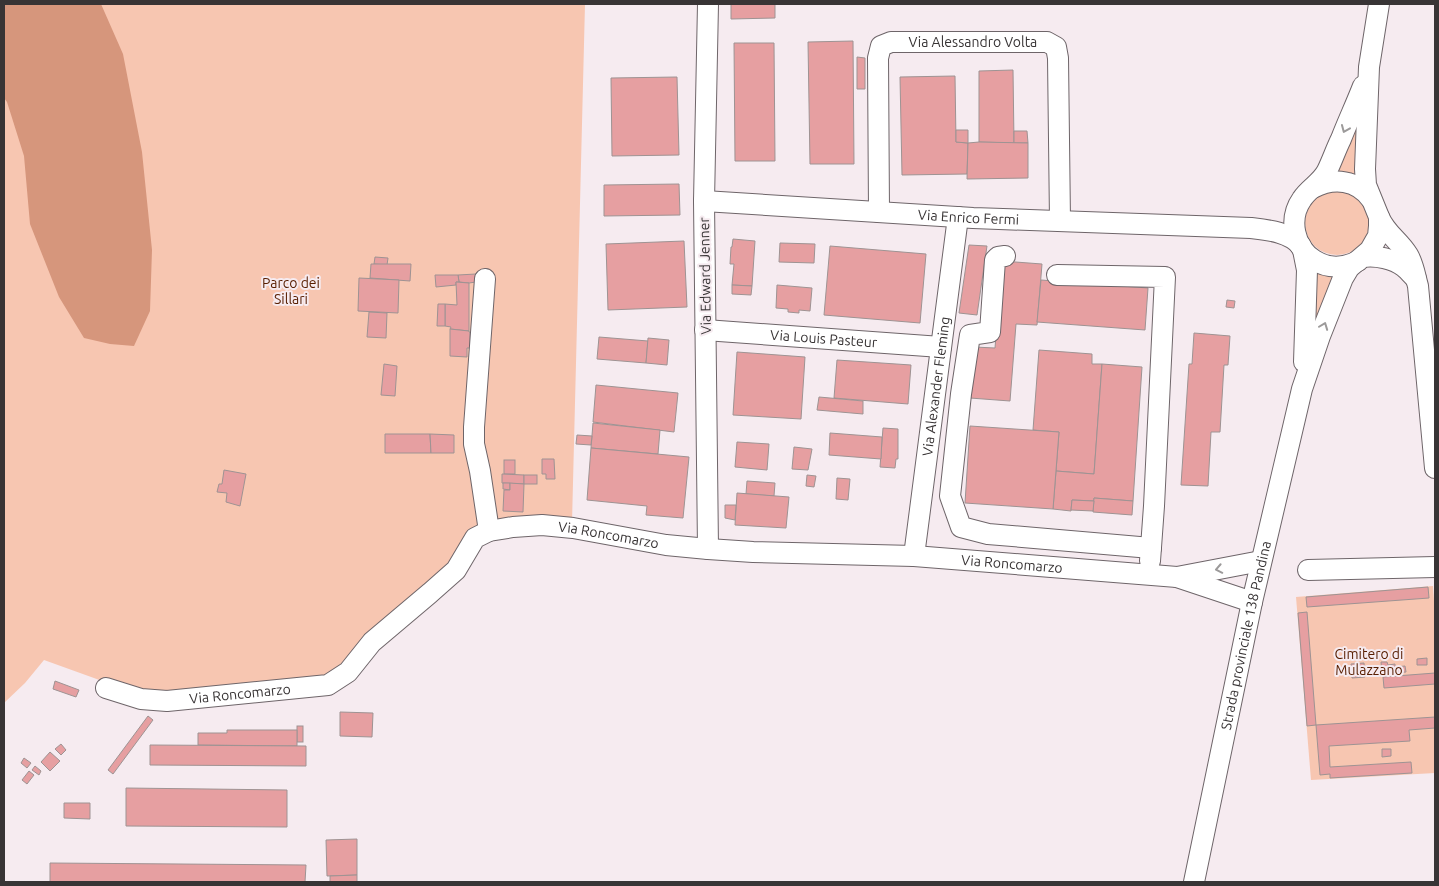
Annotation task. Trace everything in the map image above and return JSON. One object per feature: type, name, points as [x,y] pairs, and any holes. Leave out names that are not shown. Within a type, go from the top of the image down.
[{"type":"street","name":"Via Edward Jenner","points":[[708,4],[704,201],[708,549]]},
{"type":"street","points":[[1379,4],[1369,67],[1366,185],[1386,230],[1408,256],[1415,271],[1435,468]]},
{"type":"street","name":"Via Alessandro Volta","points":[[879,212],[878,58],[882,46],[891,42],[1047,42],[1056,47],[1058,58],[1060,221]]},
{"type":"street","points":[[1302,388],[1306,332],[1307,264],[1296,236],[1294,225],[1296,212],[1307,194],[1323,178],[1329,168],[1369,67]]},
{"type":"street","points":[[1302,388],[1343,278],[1349,268],[1370,250],[1376,241],[1379,228],[1375,208],[1361,189],[1353,184],[1344,182],[1324,183],[1307,194]]},
{"type":"street","name":"Via Enrico Fermi","points":[[1233,226],[1277,217],[1291,210],[1307,194]]},
{"type":"street","name":"Via Enrico Fermi","points":[[704,201],[958,217],[1161,226],[1233,226],[1276,232],[1294,240],[1302,248]]},
{"type":"street","name":"Via Alexander Fleming","points":[[914,556],[958,217]]},
{"type":"street","points":[[1302,248],[1315,260],[1331,266],[1348,265],[1362,258],[1381,258],[1403,266],[1416,279]]},
{"type":"street","points":[[1005,256],[998,256],[995,260],[990,332],[970,335],[961,394],[950,496],[961,527],[988,534],[1151,548]]},
{"type":"street","points":[[1057,275],[1165,277],[1148,575]]},
{"type":"street","points":[[485,279],[474,444],[489,530]]},
{"type":"street","name":"Via Louis Pasteur","points":[[705,330],[941,347]]},
{"type":"street","name":"Strada provinciale 138 Pandina","points":[[1194,882],[1252,602],[1302,388]]},
{"type":"street","name":"Via Roncomarzo","points":[[106,688],[141,699],[166,701],[328,685],[348,672],[372,642],[456,570],[475,538],[489,530],[513,527],[542,525],[573,528],[666,545],[708,549],[914,556],[1177,577],[1252,602]]},
{"type":"street","name":"Via Roncomarzo","points":[[1177,577],[1261,561]]},
{"type":"street","points":[[1308,570],[1435,567]]},
{"type":"green space","name":"Parco dei Sillari","points":[[4,4],[585,4],[572,523],[490,524],[452,567],[326,680],[168,696],[105,682],[44,660],[25,683],[4,703]]},
{"type":"green space","points":[[1358,115],[1356,175],[1336,171]]},
{"type":"green space","points":[[1337,191],[1355,196],[1360,200],[1364,205],[1369,223],[1364,241],[1360,246],[1355,250],[1337,255],[1319,250],[1314,246],[1310,241],[1305,223],[1310,205],[1314,200],[1319,196]]},
{"type":"green space","points":[[1315,271],[1335,275],[1314,330]]},
{"type":"green space","name":"Cimitero di Mulazzano","points":[[1433,586],[1435,616],[1435,773],[1311,780],[1296,597]]},
{"type":"shaded area","points":[[4,4],[101,4],[123,54],[142,152],[152,250],[150,311],[134,346],[110,344],[84,338],[59,297],[30,224],[24,156],[7,102],[4,98]]},
{"type":"building","points":[[731,4],[775,4],[775,18],[731,19]]},
{"type":"building","points":[[853,41],[854,164],[810,164],[808,42]]},
{"type":"building","points":[[734,43],[774,43],[775,161],[735,161]]},
{"type":"building","points":[[857,57],[865,58],[865,89],[857,89]]},
{"type":"building","points":[[1013,70],[1014,143],[979,142],[979,71]]},
{"type":"building","points":[[955,76],[956,142],[968,143],[967,174],[902,175],[900,77]]},
{"type":"building","points":[[677,77],[679,155],[612,156],[611,78]]},
{"type":"building","points":[[956,130],[968,130],[968,143],[956,142]]},
{"type":"building","points":[[1014,131],[1027,131],[1028,143],[1014,143]]},
{"type":"building","points":[[968,143],[1028,143],[1028,178],[967,179]]},
{"type":"building","points":[[679,184],[680,215],[604,216],[604,185]]},
{"type":"building","points":[[733,239],[755,241],[752,286],[732,285],[734,264],[730,264]]},
{"type":"building","points":[[684,241],[687,307],[608,310],[606,244]]},
{"type":"building","points":[[780,243],[815,244],[814,263],[779,262]]},
{"type":"building","points":[[969,245],[987,246],[977,315],[959,313]]},
{"type":"building","points":[[830,246],[926,254],[920,323],[824,315]]},
{"type":"building","points":[[375,257],[388,258],[387,265],[374,264]]},
{"type":"building","points":[[1002,261],[1042,264],[1037,325],[1016,324],[1010,401],[970,398],[974,347],[995,348]]},
{"type":"building","points":[[371,264],[411,264],[410,281],[370,278]]},
{"type":"building","points":[[476,274],[476,282],[459,282],[458,275]]},
{"type":"building","points":[[435,275],[458,275],[459,282],[456,282],[456,285],[436,287]]},
{"type":"building","points":[[359,278],[399,280],[398,313],[358,311]]},
{"type":"building","points":[[1041,280],[1148,288],[1145,330],[1037,322]]},
{"type":"building","points":[[456,282],[469,283],[469,331],[450,329],[451,327],[445,326],[445,304],[457,305]]},
{"type":"building","points":[[732,285],[752,286],[751,295],[732,294]]},
{"type":"building","points":[[777,285],[812,288],[810,311],[799,310],[799,313],[788,312],[788,309],[776,308]]},
{"type":"building","points":[[1227,300],[1235,301],[1234,308],[1226,307]]},
{"type":"building","points":[[438,304],[445,304],[445,326],[437,326]]},
{"type":"building","points":[[369,312],[387,313],[386,338],[367,337]]},
{"type":"building","points":[[450,329],[470,332],[470,348],[467,348],[467,357],[450,356]]},
{"type":"building","points":[[1194,333],[1230,336],[1228,365],[1224,365],[1220,432],[1211,432],[1208,486],[1181,485],[1189,364],[1192,364]]},
{"type":"building","points":[[599,337],[648,341],[646,363],[597,359]]},
{"type":"building","points":[[648,338],[669,340],[667,365],[646,363]]},
{"type":"building","points":[[1039,350],[1092,354],[1092,364],[1102,364],[1094,474],[1056,471],[1059,432],[1033,430]]},
{"type":"building","points":[[737,352],[805,357],[801,419],[733,415]]},
{"type":"building","points":[[837,360],[911,365],[908,404],[834,398]]},
{"type":"building","points":[[384,364],[397,366],[395,396],[381,395]]},
{"type":"building","points":[[1102,364],[1142,367],[1133,501],[1094,498],[1094,501],[1072,500],[1071,511],[1053,509],[1056,471],[1094,474]]},
{"type":"building","points":[[596,385],[678,393],[674,432],[593,422]]},
{"type":"building","points":[[819,397],[863,401],[863,414],[817,410]]},
{"type":"building","points":[[593,423],[660,430],[658,454],[591,448]]},
{"type":"building","points":[[970,426],[1059,432],[1053,509],[965,503]]},
{"type":"building","points":[[883,428],[898,429],[898,459],[896,459],[895,468],[880,467]]},
{"type":"building","points":[[830,433],[882,437],[881,459],[829,455]]},
{"type":"building","points":[[385,434],[430,434],[431,453],[385,453]]},
{"type":"building","points":[[430,434],[454,435],[454,453],[431,453]]},
{"type":"building","points":[[577,435],[592,436],[591,445],[576,444]]},
{"type":"building","points":[[737,442],[769,444],[767,470],[735,467]]},
{"type":"building","points":[[794,447],[812,449],[808,470],[792,469]]},
{"type":"building","points":[[591,448],[689,457],[683,518],[646,515],[647,506],[587,500]]},
{"type":"building","points":[[542,459],[554,459],[555,479],[546,479],[546,474],[542,474]]},
{"type":"building","points":[[504,460],[515,460],[515,474],[504,474]]},
{"type":"building","points":[[224,470],[246,474],[240,506],[226,502],[227,493],[217,492],[219,484],[222,484]]},
{"type":"building","points":[[502,474],[524,475],[524,484],[502,483]]},
{"type":"building","points":[[524,475],[537,475],[537,484],[524,484]]},
{"type":"building","points":[[807,475],[816,476],[814,487],[806,486]]},
{"type":"building","points":[[837,478],[850,479],[848,500],[836,499]]},
{"type":"building","points":[[747,481],[775,483],[774,496],[746,494]]},
{"type":"building","points":[[503,483],[510,483],[510,490],[503,489]]},
{"type":"building","points":[[510,483],[524,484],[523,512],[503,511],[504,490],[510,490]]},
{"type":"building","points":[[737,493],[789,497],[786,528],[735,525]]},
{"type":"building","points":[[1094,498],[1133,501],[1132,515],[1093,512]]},
{"type":"building","points":[[1072,500],[1094,501],[1093,511],[1071,510]]},
{"type":"building","points":[[725,505],[736,505],[735,520],[725,518]]},
{"type":"building","points":[[1428,587],[1429,598],[1307,607],[1306,597]]},
{"type":"building","points":[[1307,612],[1316,725],[1307,726],[1298,613]]},
{"type":"building","points":[[1427,658],[1427,665],[1417,665],[1417,659]]},
{"type":"building","points":[[1381,662],[1387,662],[1388,665],[1395,664],[1395,667],[1405,666],[1406,672],[1382,674]]},
{"type":"building","points":[[1364,663],[1365,677],[1352,678],[1351,664]]},
{"type":"building","points":[[1435,673],[1435,684],[1384,688],[1383,677]]},
{"type":"building","points":[[55,681],[79,690],[76,697],[53,689]]},
{"type":"building","points":[[340,712],[373,713],[372,737],[340,736]]},
{"type":"building","points":[[148,716],[153,720],[113,774],[108,770]]},
{"type":"building","points":[[1435,717],[1435,728],[1409,730],[1410,741],[1329,746],[1330,767],[1411,762],[1412,773],[1330,778],[1330,774],[1320,775],[1316,725]]},
{"type":"building","points":[[297,726],[303,726],[303,742],[297,742]]},
{"type":"building","points":[[227,730],[297,730],[297,746],[198,745],[198,733],[227,733]]},
{"type":"building","points":[[61,744],[66,750],[61,755],[55,749]]},
{"type":"building","points":[[150,745],[306,746],[306,766],[150,765]]},
{"type":"building","points":[[1382,749],[1391,749],[1391,756],[1382,757]]},
{"type":"building","points":[[50,752],[60,761],[50,771],[41,762]]},
{"type":"building","points":[[24,758],[31,763],[27,768],[21,763]]},
{"type":"building","points":[[35,766],[41,771],[39,775],[32,770]]},
{"type":"building","points":[[29,771],[34,775],[27,784],[22,780]]},
{"type":"building","points":[[126,788],[287,790],[287,827],[126,826]]},
{"type":"building","points":[[64,803],[90,803],[90,819],[64,818]]},
{"type":"building","points":[[357,839],[357,875],[327,876],[326,840]]},
{"type":"building","points":[[50,863],[306,865],[305,882],[50,882]]},
{"type":"building","points":[[357,875],[357,882],[330,882],[330,876]]}]
